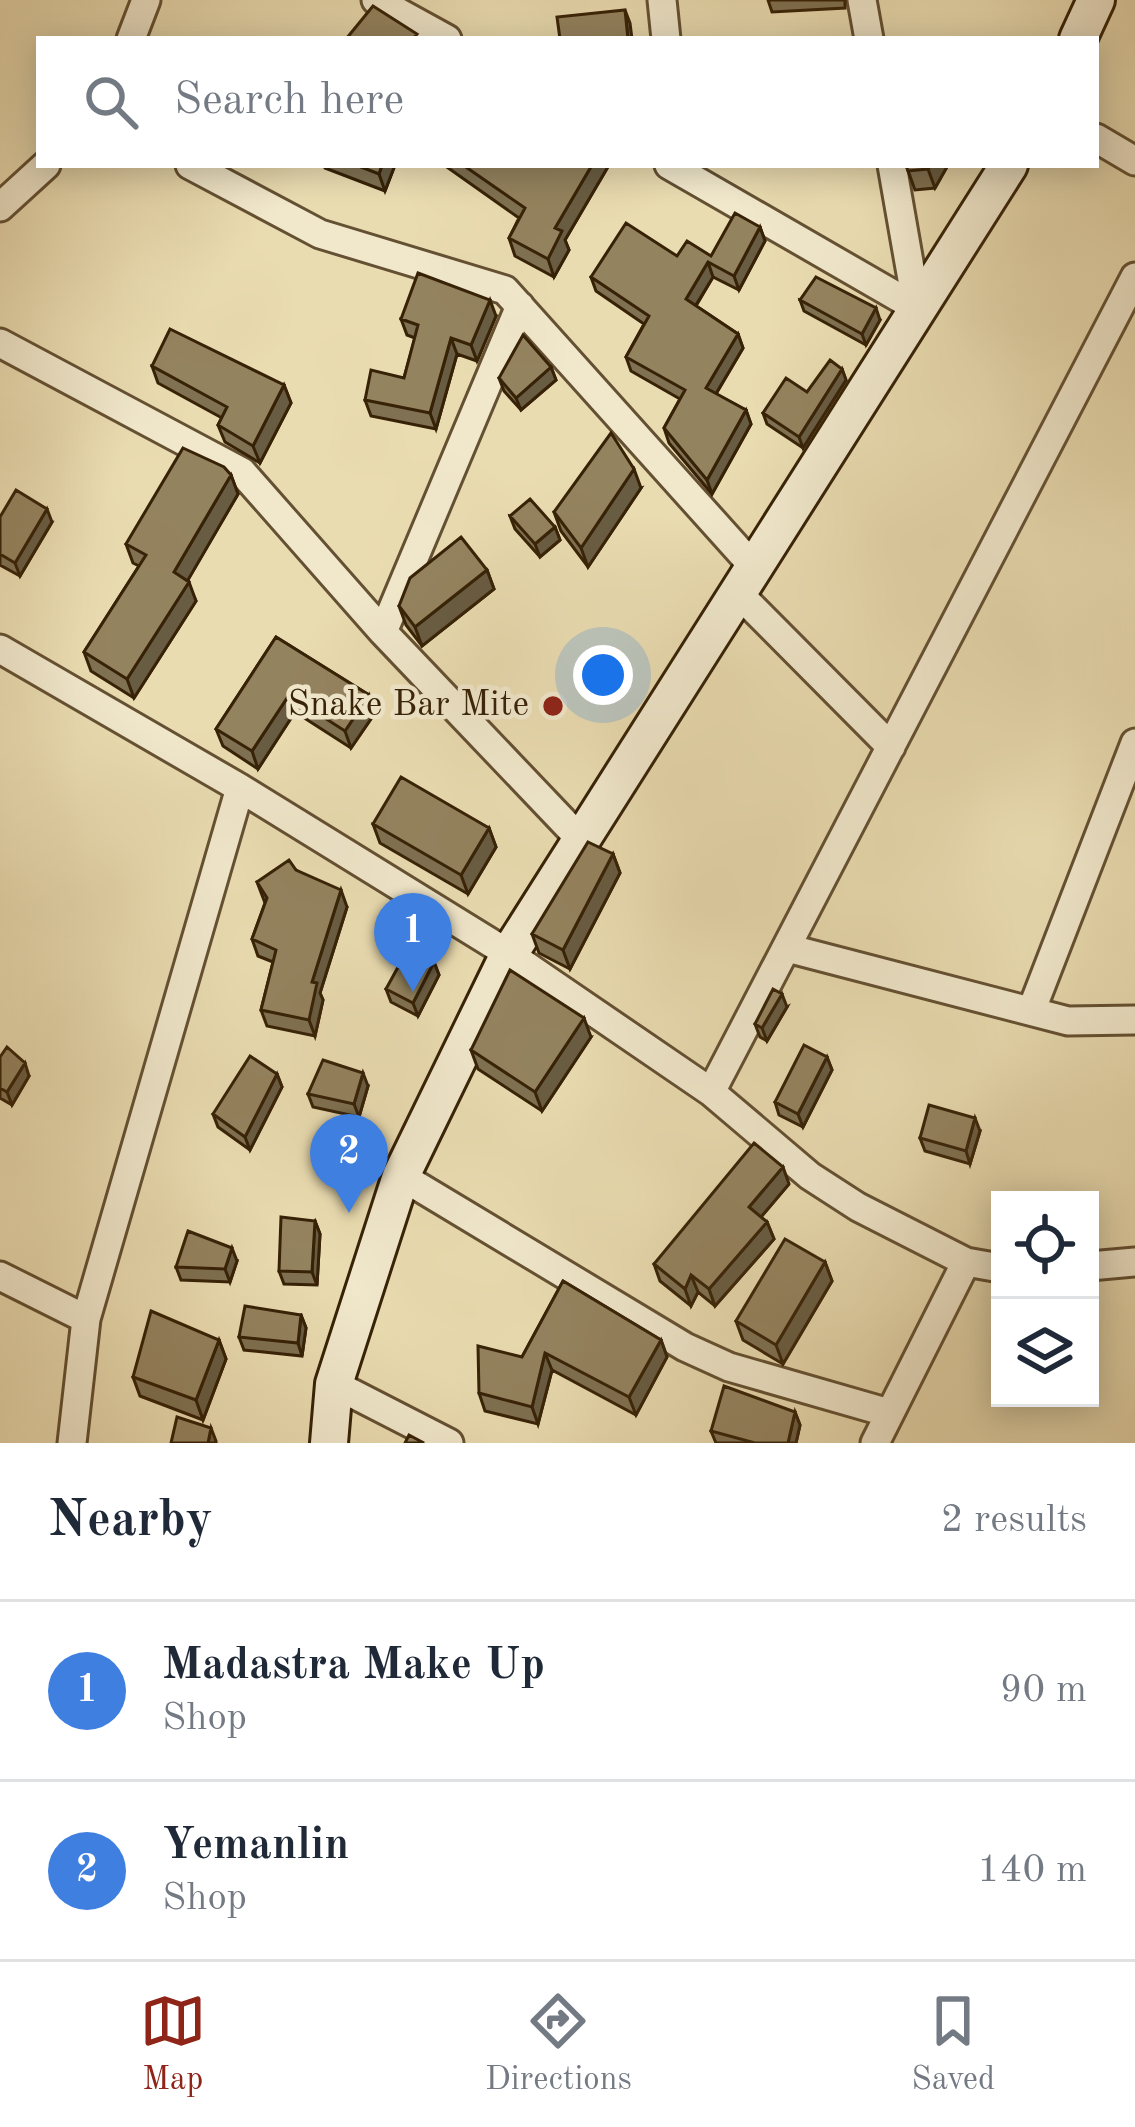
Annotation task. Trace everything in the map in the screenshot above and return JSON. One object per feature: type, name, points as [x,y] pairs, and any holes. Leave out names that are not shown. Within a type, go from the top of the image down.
[{"type":"street","points":[[131,36],[146,0]]},
{"type":"street","points":[[376,0],[442,36]]},
{"type":"street","points":[[435,0],[442,36]]},
{"type":"street","points":[[662,0],[666,36]]},
{"type":"street","points":[[862,0],[868,36]]},
{"type":"street","points":[[1079,36],[1096,0]]},
{"type":"street","points":[[1099,140],[1135,160]]},
{"type":"street","points":[[0,207],[43,168]]},
{"type":"street","points":[[196,168],[320,234],[506,290],[891,747]]},
{"type":"street","points":[[676,168],[917,308]]},
{"type":"street","points":[[893,168],[917,308]]},
{"type":"street","points":[[329,1443],[334,1384],[400,1176],[509,953],[1007,168]]},
{"type":"street","points":[[711,1093],[1135,277]]},
{"type":"street","points":[[382,632],[520,306]]},
{"type":"street","points":[[0,343],[242,472],[382,632],[582,841]]},
{"type":"street","points":[[0,649],[240,788],[509,953],[711,1093],[810,1176],[858,1207],[966,1262],[991,1266]]},
{"type":"street","points":[[1032,1009],[1135,742]]},
{"type":"street","points":[[72,1443],[86,1319],[240,788]]},
{"type":"street","points":[[787,948],[1068,1021],[1135,1020]]},
{"type":"street","points":[[400,1176],[685,1348],[729,1367],[890,1413]]},
{"type":"street","points":[[875,1443],[966,1262]]},
{"type":"street","points":[[1099,1265],[1135,1262]]},
{"type":"street","points":[[0,1276],[86,1319]]},
{"type":"street","points":[[334,1384],[449,1443]]},
{"type":"building","points":[[373,6],[417,34],[415,36],[348,36]]},
{"type":"building","points":[[625,10],[628,36],[560,36],[557,17]]},
{"type":"building","points":[[467,168],[590,168],[555,228],[562,231],[548,259],[509,238],[525,208]]},
{"type":"building","points":[[735,213],[760,227],[734,276],[708,262],[686,299],[738,334],[706,388],[746,410],[707,480],[664,428],[685,390],[626,357],[649,316],[591,277],[626,223],[677,256],[687,241],[711,256]]},
{"type":"building","points":[[418,273],[490,300],[471,345],[451,338],[430,413],[365,400],[371,370],[404,378],[418,325],[401,319]]},
{"type":"building","points":[[816,277],[876,308],[862,334],[800,300]]},
{"type":"building","points":[[170,329],[284,385],[253,446],[218,425],[227,407],[152,366]]},
{"type":"building","points":[[523,335],[551,367],[516,398],[499,378]]},
{"type":"building","points":[[830,360],[842,369],[799,437],[763,413],[786,378],[807,392]]},
{"type":"building","points":[[611,433],[634,469],[581,548],[554,512]]},
{"type":"building","points":[[183,448],[231,475],[174,572],[189,582],[127,679],[84,652],[146,555],[126,544]]},
{"type":"building","points":[[16,490],[47,509],[15,563],[0,554],[0,517]]},
{"type":"building","points":[[530,499],[555,527],[535,544],[510,516]]},
{"type":"building","points":[[461,537],[487,570],[415,627],[399,606],[410,578]]},
{"type":"building","points":[[276,637],[369,695],[345,731],[289,695],[252,751],[216,729]]},
{"type":"building","points":[[401,777],[489,828],[461,875],[373,824]]},
{"type":"building","points":[[588,842],[613,854],[563,950],[532,934]]},
{"type":"building","points":[[289,860],[296,870],[341,890],[312,982],[317,983],[309,1020],[261,1010],[276,950],[252,939],[267,898],[257,882]]},
{"type":"building","points":[[408,949],[434,962],[413,1003],[386,989]]},
{"type":"building","points":[[510,970],[584,1018],[535,1092],[471,1050]]},
{"type":"building","points":[[773,989],[782,994],[762,1028],[755,1024]]},
{"type":"building","points":[[804,1045],[827,1057],[798,1114],[775,1102]]},
{"type":"building","points":[[7,1047],[25,1063],[7,1092],[0,1088],[0,1057]]},
{"type":"building","points":[[250,1056],[277,1074],[245,1137],[213,1114]]},
{"type":"building","points":[[323,1060],[363,1073],[354,1104],[308,1094]]},
{"type":"building","points":[[929,1105],[975,1118],[966,1151],[920,1138]]},
{"type":"building","points":[[754,1143],[783,1167],[749,1207],[767,1222],[709,1289],[691,1275],[685,1289],[654,1264]]},
{"type":"building","points":[[281,1217],[315,1221],[312,1272],[279,1271]]},
{"type":"building","points":[[188,1231],[232,1248],[225,1269],[176,1267]]},
{"type":"building","points":[[785,1239],[825,1262],[776,1345],[736,1321]]},
{"type":"building","points":[[563,1281],[661,1340],[629,1397],[545,1353],[532,1407],[479,1393],[478,1346],[522,1357]]},
{"type":"building","points":[[245,1306],[301,1315],[298,1343],[239,1337]]},
{"type":"building","points":[[151,1311],[219,1340],[196,1400],[133,1377]]},
{"type":"building","points":[[724,1386],[795,1412],[788,1443],[755,1443],[711,1431]]},
{"type":"building","points":[[177,1417],[211,1428],[208,1443],[171,1443]]},
{"type":"place","name":"Snake Bar Mite","points":[[553,706]]},
{"type":"place","name":"Madastra Make Up","points":[[413,992]]},
{"type":"place","name":"Yemanlin","points":[[349,1213]]}]
